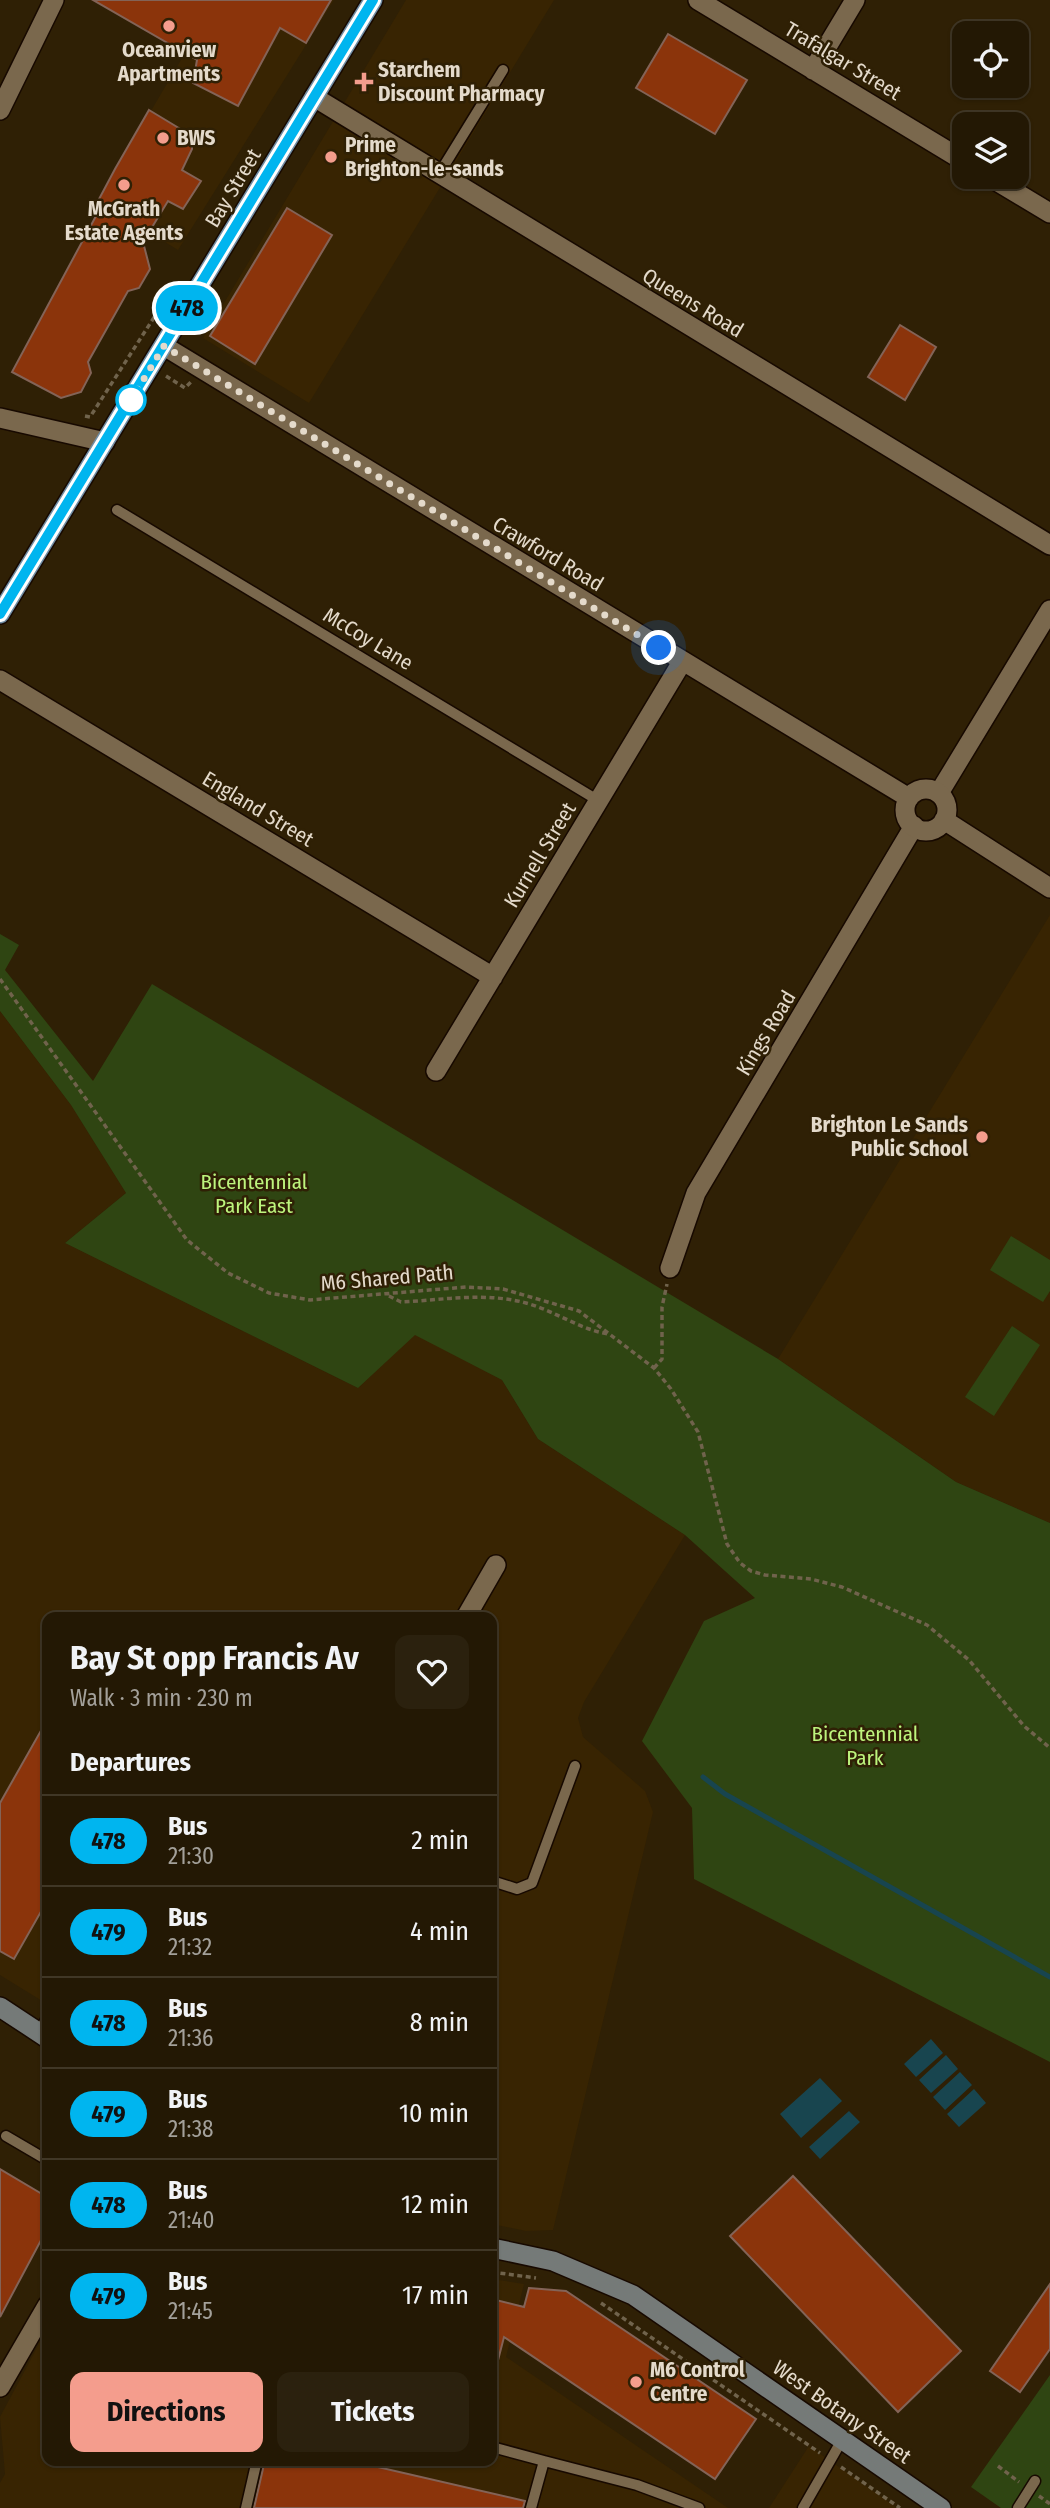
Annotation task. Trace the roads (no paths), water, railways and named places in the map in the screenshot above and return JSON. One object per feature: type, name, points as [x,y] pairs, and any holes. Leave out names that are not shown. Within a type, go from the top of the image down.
[{"type":"main road","name":"Bay Street","points":[[0,614],[373,0]]},
{"type":"main road","points":[[0,2007],[42,2028]]},
{"type":"main road","name":"West Botany Street","points":[[497,2249],[553,2261],[633,2295],[941,2508]]},
{"type":"street","points":[[0,110],[54,0]]},
{"type":"street","name":"Trafalgar Street","points":[[698,0],[952,154]]},
{"type":"street","points":[[813,70],[855,0]]},
{"type":"street","name":"Queens Road","points":[[314,97],[1050,545]]},
{"type":"street","points":[[1010,189],[1050,213]]},
{"type":"street","name":"Crawford Road","points":[[164,346],[909,798]]},
{"type":"street","points":[[0,418],[105,442]]},
{"type":"street","points":[[939,793],[1050,610]]},
{"type":"street","name":"Kurnell Street","points":[[436,1071],[682,662]]},
{"type":"street","name":"England Street","points":[[0,680],[493,977]]},
{"type":"street","points":[[922,789],[939,793],[946,805],[944,820],[930,830],[914,826],[905,813],[909,798],[922,789]]},
{"type":"street","points":[[944,820],[1050,888]]},
{"type":"street","name":"Kings Road","points":[[670,1268],[696,1194],[914,826]]},
{"type":"street","points":[[469,1612],[496,1564]]},
{"type":"street","points":[[1,2384],[42,2314]]},
{"type":"lane","points":[[439,174],[503,70]]},
{"type":"lane","name":"McCoy Lane","points":[[117,510],[599,801]]},
{"type":"lane","points":[[497,1883],[517,1889],[532,1884],[575,1766]]},
{"type":"lane","points":[[6,2136],[42,2157]]},
{"type":"lane","points":[[803,2508],[842,2440]]},
{"type":"lane","points":[[497,2449],[637,2485],[699,2508]]},
{"type":"lane","points":[[531,2508],[544,2461]]},
{"type":"lane","points":[[246,2508],[256,2466]]},
{"type":"lane","points":[[1018,2508],[1035,2481]]},
{"type":"water","points":[[931,2039],[943,2053],[916,2077],[904,2064]]},
{"type":"water","points":[[946,2055],[958,2069],[931,2093],[919,2080]]},
{"type":"water","points":[[960,2072],[972,2085],[945,2110],[933,2097]]},
{"type":"water","points":[[820,2078],[842,2101],[801,2138],[780,2114]]},
{"type":"water","points":[[974,2089],[986,2103],[959,2127],[947,2114]]},
{"type":"water","points":[[849,2111],[860,2122],[820,2159],[809,2147]]},
{"type":"waterway","points":[[703,1777],[725,1794],[1050,1977]]},
{"type":"place","name":"Oceanview Apartments","points":[[169,26]]},
{"type":"place","name":"Starchem Discount Pharmacy","points":[[364,82]]},
{"type":"place","name":"BWS","points":[[163,138]]},
{"type":"place","name":"Prime Brighton-le-sands","points":[[331,157]]},
{"type":"place","name":"McGrath Estate Agents","points":[[124,185]]},
{"type":"place","name":"Brighton Le Sands Public School","points":[[982,1137]]},
{"type":"place","name":"M6 Control Centre","points":[[636,2382]]},
{"type":"park label","name":"Bicentennial Park East","points":[[254,1194]]},
{"type":"park label","name":"Bicentennial Park","points":[[865,1746]]}]
